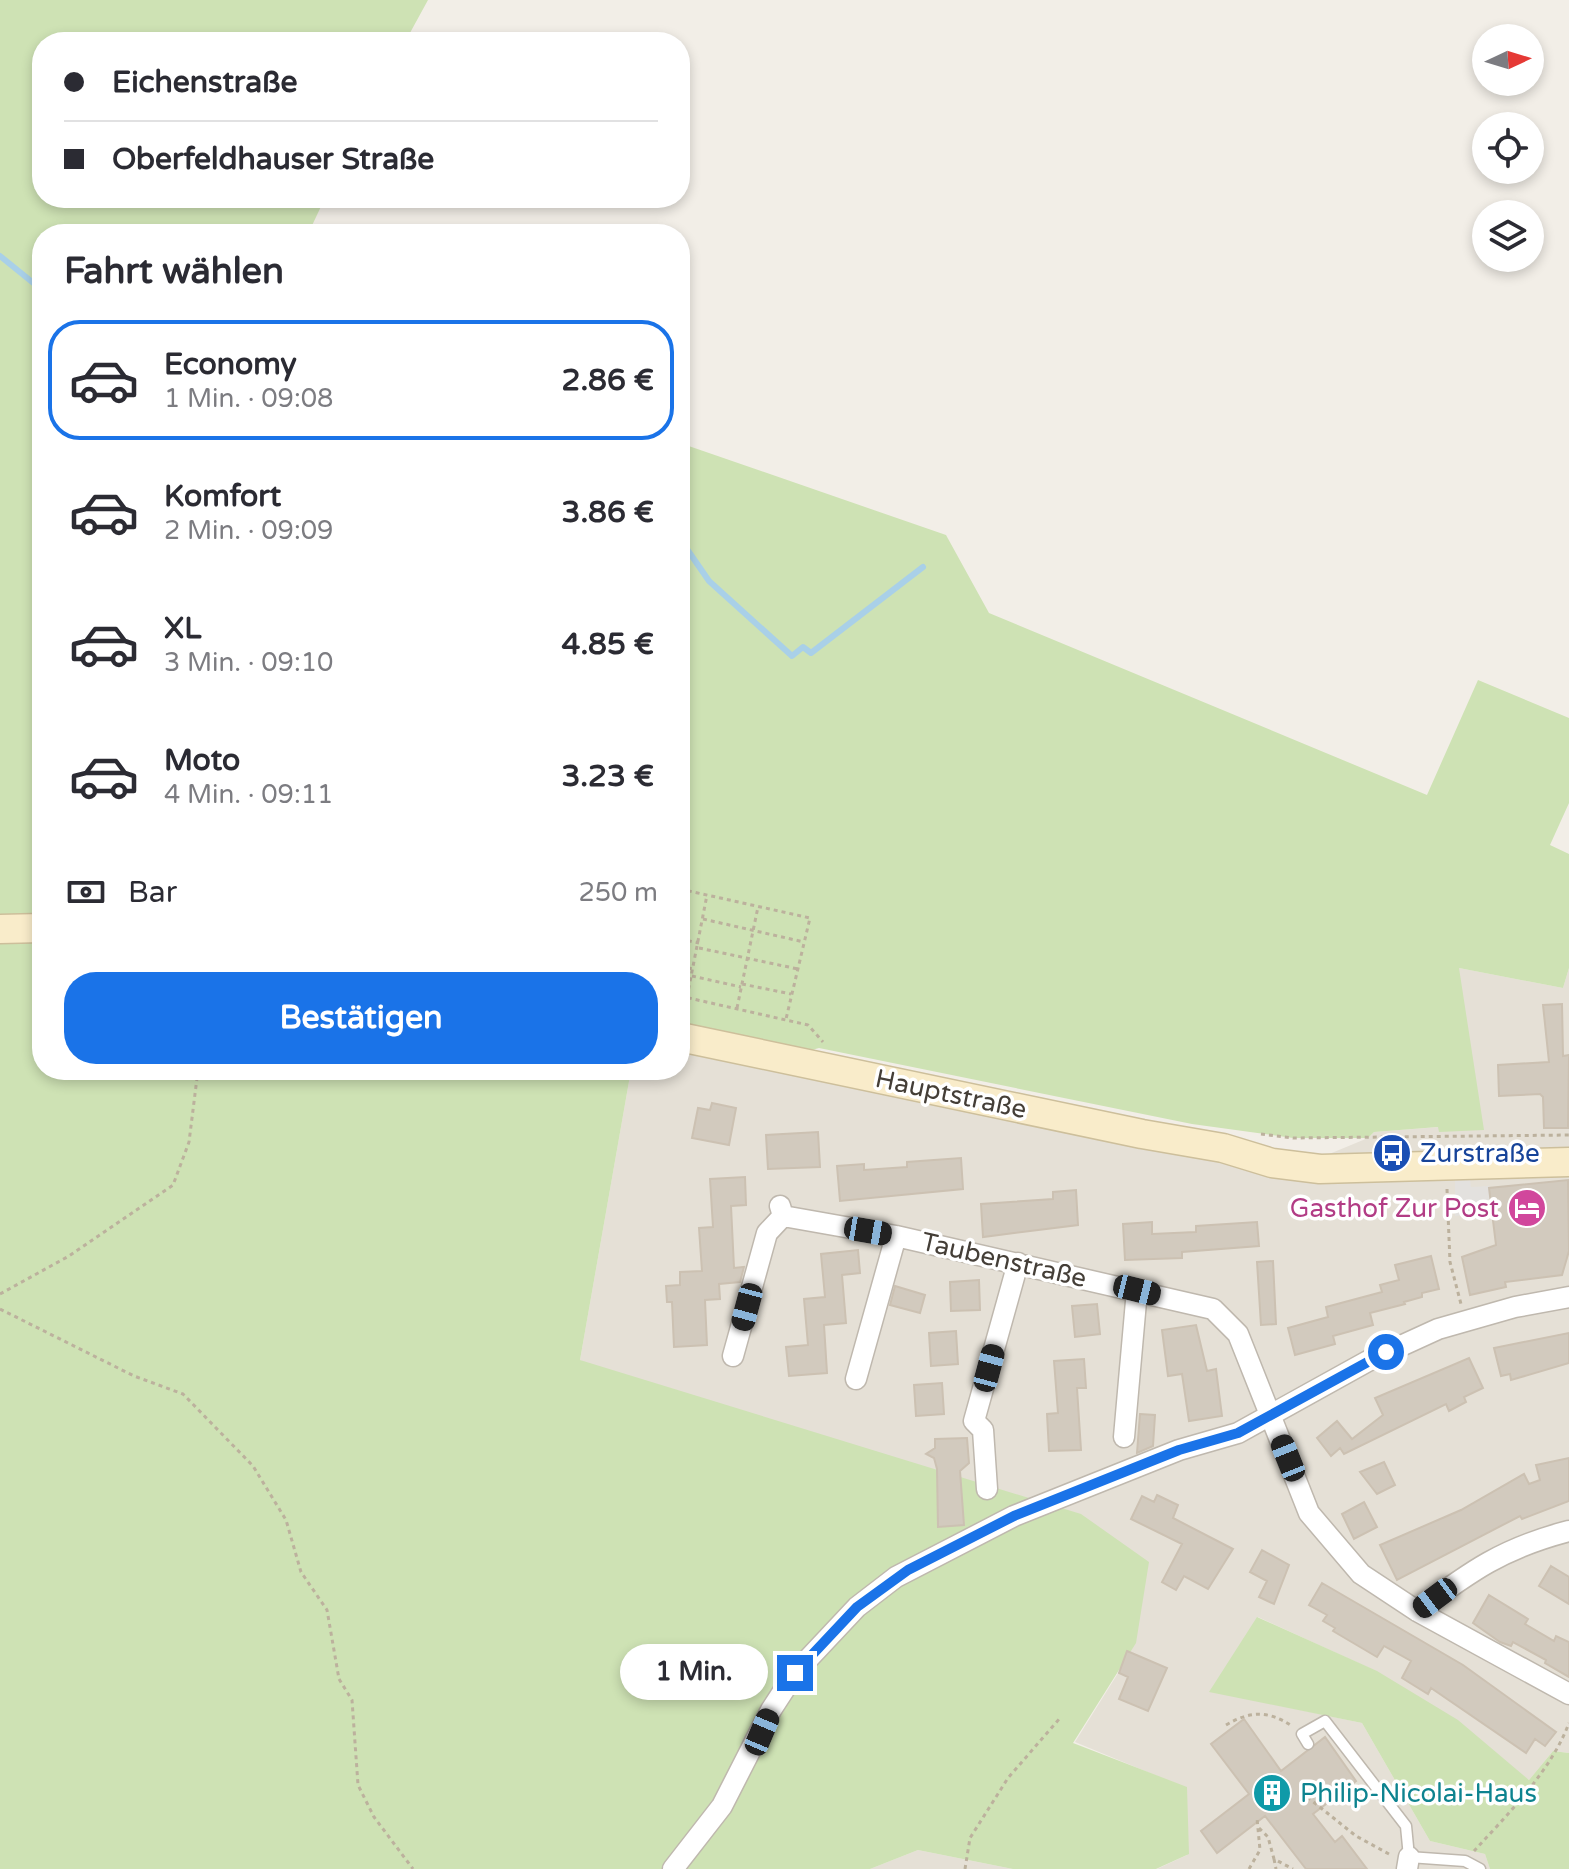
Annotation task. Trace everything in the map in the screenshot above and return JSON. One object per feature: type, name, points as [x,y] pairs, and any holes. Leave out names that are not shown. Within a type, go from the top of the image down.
[{"type":"main road","points":[[0,929],[32,928]]},
{"type":"main road","name":"Hauptstraße","points":[[690,1039],[1142,1134],[1223,1148],[1272,1163],[1320,1169],[1446,1168],[1569,1162]]},
{"type":"main road","name":"Hauptstraße","points":[[1223,1148],[1368,1153],[1569,1146]]},
{"type":"street","name":"Taubenstraße","points":[[733,1356],[767,1233],[782,1211],[1213,1309],[1238,1334],[1309,1513],[1361,1574],[1417,1611],[1569,1694]]},
{"type":"street","points":[[856,1379],[896,1236]]},
{"type":"street","points":[[987,1489],[983,1430],[974,1421],[1018,1263]]},
{"type":"street","points":[[1124,1437],[1137,1290]]},
{"type":"street","points":[[673,1869],[722,1806],[771,1710],[795,1673],[857,1607],[908,1570],[1014,1516],[1179,1450],[1238,1433],[1380,1355],[1465,1319],[1569,1297]]},
{"type":"street","points":[[1417,1611],[1470,1572],[1522,1544],[1569,1531]]},
{"type":"lane","points":[[1305,1739],[1325,1721],[1406,1826],[1408,1862],[1465,1861],[1480,1869]]},
{"type":"path","points":[[690,891],[810,918],[786,1019]]},
{"type":"path","points":[[690,984],[707,895]]},
{"type":"path","points":[[737,1008],[758,907]]},
{"type":"path","points":[[703,919],[804,942]]},
{"type":"path","points":[[690,943],[798,969]]},
{"type":"path","points":[[692,976],[791,994]]},
{"type":"path","points":[[690,998],[808,1025],[831,1051]]},
{"type":"path","points":[[0,1294],[69,1256],[173,1185],[189,1142],[197,1080]]},
{"type":"path","points":[[1443,1136],[1569,1135]]},
{"type":"path","points":[[1446,1168],[1450,1262],[1465,1319]]},
{"type":"path","points":[[0,1309],[134,1376],[183,1394],[253,1466],[286,1520],[301,1572],[327,1610],[339,1679],[352,1700],[358,1785],[374,1817],[413,1869]]},
{"type":"path","points":[[1226,1725],[1246,1713],[1262,1713],[1281,1719],[1305,1739]]},
{"type":"path","points":[[965,1869],[970,1838],[1008,1778],[1060,1718]]},
{"type":"path","points":[[1465,1861],[1509,1813],[1563,1740],[1569,1723]]},
{"type":"path","points":[[1563,1740],[1569,1740]]},
{"type":"path","points":[[1301,1792],[1356,1836],[1408,1862]]},
{"type":"path","points":[[1249,1869],[1260,1850],[1257,1818]]},
{"type":"path","points":[[1259,1828],[1268,1837],[1276,1869]]},
{"type":"path","points":[[1274,1859],[1293,1869]]},
{"type":"shaded area","points":[[1459,968],[1563,988],[1569,968],[1569,1753],[1553,1751],[1529,1780],[1369,1668],[1258,1617],[1211,1691],[1362,1723],[1430,1841],[1485,1854],[1490,1869],[1157,1869],[1187,1855],[1186,1788],[1075,1742],[1130,1654],[580,1360],[629,1080],[690,1080],[690,1047],[1305,1164],[1368,1138],[1374,1132],[1439,1127],[1439,1131]]},
{"type":"shaded area","points":[[1470,1178],[1471,1187],[1489,1186],[1492,1213],[1455,1216],[1455,1179]]},
{"type":"shaded area","points":[[918,1850],[1013,1869],[870,1869]]},
{"type":"green space","points":[[0,0],[428,0],[410,32],[32,32],[32,208],[320,208],[313,224],[32,224],[32,1080],[629,1080],[580,1360],[1081,1514],[1149,1562],[1136,1643],[1073,1743],[1187,1787],[1189,1854],[1156,1869],[1013,1869],[918,1850],[870,1869],[0,1869]]},
{"type":"green space","points":[[690,446],[946,535],[989,613],[1427,795],[1478,680],[1569,718],[1569,803],[1550,845],[1569,854],[1569,968],[1563,988],[1459,968],[1484,1130],[1439,1132],[1438,1127],[1374,1132],[1368,1138],[1293,1138],[1192,1124],[819,1048],[783,1058],[690,1046]]},
{"type":"green space","points":[[1257,1617],[1377,1671],[1458,1720],[1529,1780],[1553,1751],[1569,1753],[1569,1869],[1490,1869],[1485,1854],[1430,1841],[1362,1723],[1209,1692]]},
{"type":"building","points":[[1562,1004],[1563,1056],[1569,1055],[1568,1128],[1544,1128],[1543,1097],[1540,1094],[1499,1096],[1498,1065],[1549,1062],[1543,1005]]},
{"type":"building","points":[[712,1103],[736,1108],[729,1145],[692,1138],[698,1108],[710,1110]]},
{"type":"building","points":[[818,1132],[820,1167],[768,1169],[766,1135]]},
{"type":"building","points":[[961,1158],[963,1189],[840,1201],[837,1166],[864,1164],[864,1170],[907,1167],[907,1162]]},
{"type":"building","points":[[745,1177],[746,1205],[731,1206],[734,1268],[744,1267],[740,1282],[719,1284],[720,1299],[705,1300],[707,1345],[674,1347],[672,1302],[667,1302],[666,1286],[680,1285],[680,1272],[702,1271],[699,1228],[713,1227],[710,1179]]},
{"type":"building","points":[[1568,1180],[1569,1251],[1562,1275],[1505,1282],[1506,1287],[1470,1295],[1462,1257],[1496,1245],[1489,1188]]},
{"type":"building","points":[[1076,1190],[1078,1225],[983,1237],[981,1204],[1053,1199],[1053,1192]]},
{"type":"building","points":[[1152,1222],[1152,1234],[1196,1232],[1196,1226],[1257,1222],[1259,1246],[1182,1252],[1182,1258],[1125,1260],[1123,1224]]},
{"type":"building","points":[[858,1250],[860,1273],[842,1275],[846,1323],[824,1325],[827,1373],[789,1376],[786,1347],[808,1345],[804,1299],[825,1297],[821,1254]]},
{"type":"building","points":[[1431,1256],[1439,1289],[1422,1293],[1422,1297],[1405,1304],[1370,1313],[1373,1325],[1333,1336],[1335,1344],[1295,1355],[1288,1328],[1328,1317],[1326,1307],[1382,1292],[1380,1285],[1399,1280],[1395,1265]]},
{"type":"building","points":[[1273,1261],[1276,1324],[1261,1325],[1257,1262]]},
{"type":"building","points":[[979,1280],[980,1310],[951,1311],[950,1282]]},
{"type":"building","points":[[895,1286],[925,1295],[920,1313],[890,1305]]},
{"type":"building","points":[[1097,1304],[1100,1334],[1075,1337],[1072,1306]]},
{"type":"building","points":[[1196,1325],[1207,1371],[1216,1369],[1222,1416],[1189,1421],[1182,1374],[1168,1376],[1162,1330]]},
{"type":"building","points":[[956,1331],[958,1364],[931,1366],[929,1333]]},
{"type":"building","points":[[1569,1333],[1569,1363],[1511,1380],[1510,1374],[1501,1376],[1494,1348]]},
{"type":"building","points":[[1469,1358],[1483,1388],[1464,1397],[1466,1402],[1449,1411],[1446,1404],[1344,1454],[1340,1448],[1331,1456],[1317,1438],[1337,1421],[1352,1439],[1383,1415],[1375,1398]]},
{"type":"building","points":[[1084,1359],[1086,1388],[1077,1388],[1081,1450],[1049,1451],[1047,1414],[1058,1413],[1054,1361]]},
{"type":"building","points":[[942,1383],[944,1414],[916,1416],[914,1385]]},
{"type":"building","points":[[1140,1414],[1155,1415],[1153,1446],[1137,1453]]},
{"type":"building","points":[[967,1438],[969,1463],[960,1471],[964,1525],[938,1527],[937,1469],[934,1458],[926,1454],[935,1448],[935,1439]]},
{"type":"building","points":[[1569,1458],[1569,1501],[1522,1519],[1520,1516],[1397,1580],[1380,1545],[1461,1510],[1524,1474],[1529,1484],[1540,1480],[1536,1465]]},
{"type":"building","points":[[1384,1462],[1395,1485],[1377,1494],[1360,1472]]},
{"type":"building","points":[[1157,1495],[1178,1505],[1173,1518],[1233,1549],[1208,1589],[1184,1576],[1176,1590],[1162,1582],[1182,1544],[1131,1519],[1142,1496],[1154,1502]]},
{"type":"building","points":[[1364,1502],[1377,1527],[1354,1539],[1342,1514]]},
{"type":"building","points":[[1262,1550],[1289,1565],[1274,1604],[1259,1597],[1267,1581],[1250,1572]]},
{"type":"building","points":[[1551,1566],[1569,1577],[1569,1604],[1539,1586]]},
{"type":"building","points":[[1322,1583],[1463,1665],[1556,1732],[1545,1746],[1535,1739],[1526,1753],[1431,1688],[1428,1694],[1402,1678],[1411,1661],[1384,1646],[1377,1657],[1333,1631],[1335,1628],[1323,1621],[1327,1615],[1309,1605]]},
{"type":"building","points":[[1489,1595],[1528,1619],[1525,1624],[1554,1641],[1556,1636],[1569,1642],[1569,1677],[1545,1663],[1546,1660],[1513,1642],[1511,1646],[1500,1642],[1473,1623]]},
{"type":"building","points":[[1127,1651],[1167,1668],[1148,1711],[1119,1699],[1128,1677],[1119,1673]]},
{"type":"building","points":[[1244,1719],[1281,1771],[1325,1737],[1356,1781],[1313,1814],[1335,1842],[1342,1836],[1367,1869],[1306,1869],[1265,1816],[1217,1853],[1201,1831],[1249,1794],[1211,1744]]},
{"type":"waterway","points":[[0,256],[32,282]]},
{"type":"waterway","points":[[690,553],[709,581],[792,656],[803,647],[811,653],[923,567]]},
{"type":"place","name":"Zurstraße","points":[[1392,1153]]},
{"type":"place","name":"Gasthof Zur Post","points":[[1527,1208]]},
{"type":"place","name":"Philip-Nicolai-Haus","points":[[1272,1793]]},
{"type":"route","points":[[795,1673],[857,1607],[908,1570],[1014,1516],[1179,1450],[1238,1433],[1386,1352]]}]
